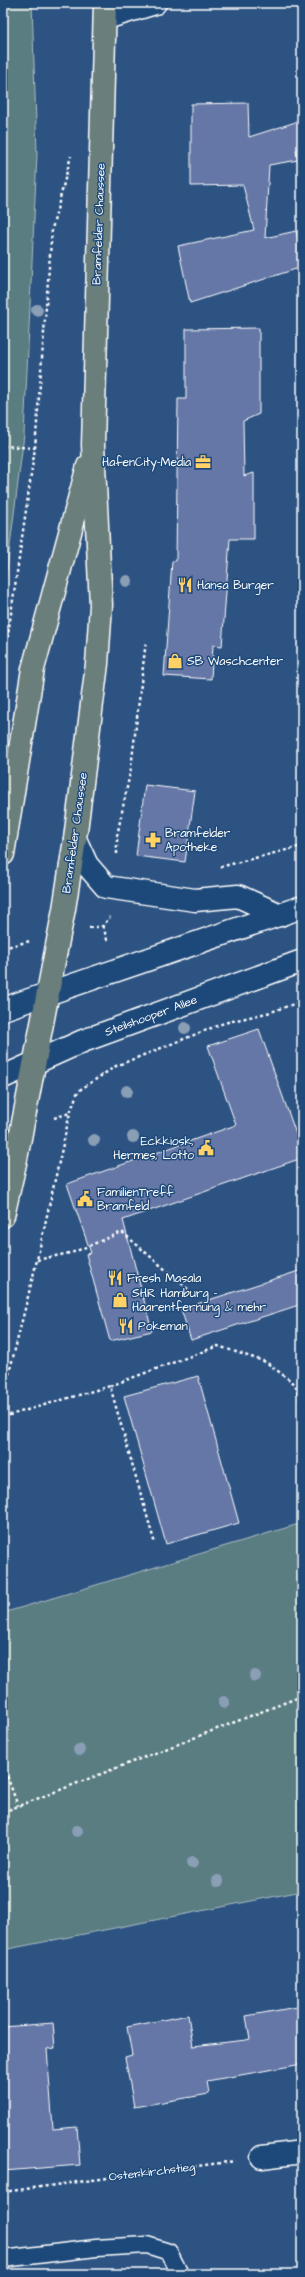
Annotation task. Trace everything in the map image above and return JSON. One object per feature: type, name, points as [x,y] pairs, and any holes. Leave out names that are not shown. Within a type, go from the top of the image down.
[{"type":"main road","points":[[106,10],[155,3]]},
{"type":"main road","name":"Bramfelder Chaussee","points":[[3,1216],[49,994],[75,839],[97,664],[101,605],[93,445],[106,10]]},
{"type":"main road","name":"Bramfelder Chaussee","points":[[3,854],[33,669],[93,445]]},
{"type":"main road","points":[[75,839],[87,865],[106,887],[195,900],[238,896],[280,914]]},
{"type":"main road","points":[[3,1009],[302,907]]},
{"type":"main road","name":"Steilshooper Allee","points":[[3,1077],[122,1026],[302,961]]},
{"type":"main road","points":[[262,2158],[302,2152]]},
{"type":"lane","points":[[3,2259],[96,2248],[148,2245],[169,2252],[180,2274]]},
{"type":"path","points":[[3,665],[34,448],[52,228],[71,153]]},
{"type":"path","points":[[3,446],[34,448]]},
{"type":"path","points":[[120,859],[116,853],[117,836],[131,768],[146,641]]},
{"type":"path","points":[[217,868],[302,846]]},
{"type":"path","points":[[78,1091],[116,1066],[146,1052],[224,1023],[270,1012],[302,1000]]},
{"type":"path","points":[[3,1398],[38,1260],[70,1114]]},
{"type":"path","points":[[38,1260],[74,1252],[122,1232],[189,1290]]},
{"type":"path","points":[[3,1417],[110,1386],[218,1346],[266,1362],[295,1384],[302,1407]]},
{"type":"path","points":[[110,1386],[155,1544]]},
{"type":"path","points":[[3,1812],[302,1696]]},
{"type":"path","points":[[3,1765],[18,1806]]},
{"type":"path","name":"Osterkirchstieg","points":[[3,2192],[262,2158]]},
{"type":"green space","points":[[3,3],[32,3],[37,154],[24,435],[3,601]]},
{"type":"green space","points":[[302,1523],[302,1891],[3,1950],[3,1613]]},
{"type":"building","points":[[248,103],[249,137],[302,120],[302,149],[296,150],[298,160],[269,165],[265,238],[296,231],[302,255],[302,267],[190,303],[178,246],[254,230],[243,185],[191,186],[191,104]]},
{"type":"building","points":[[259,328],[259,414],[243,421],[244,476],[254,473],[254,539],[230,539],[222,646],[213,645],[211,679],[164,676],[172,561],[176,561],[178,399],[186,399],[186,329]]},
{"type":"building","points":[[145,785],[195,791],[185,862],[136,856]]},
{"type":"building","points":[[259,1029],[302,1151],[302,1158],[123,1220],[152,1331],[110,1341],[86,1254],[91,1253],[67,1184],[236,1125],[208,1046]]},
{"type":"building","points":[[302,1270],[302,1304],[191,1340],[181,1309]]},
{"type":"building","points":[[198,1376],[239,1523],[166,1544],[124,1396]]},
{"type":"building","points":[[302,2006],[302,2064],[207,2081],[209,2094],[134,2107],[125,2057],[132,2055],[127,2027],[188,2015],[193,2046],[246,2040],[250,2039],[246,2016]]},
{"type":"building","points":[[53,2023],[55,2048],[47,2049],[53,2129],[77,2127],[80,2165],[3,2171],[3,2027]]},
{"type":"place","name":"HafenCity-Media","points":[[203,462]]},
{"type":"place","name":"Hansa Burger","points":[[185,585]]},
{"type":"place","name":"SB Waschcenter","points":[[175,661]]},
{"type":"place","name":"Bramfelder Apotheke","points":[[153,840]]},
{"type":"place","name":"Eckkiosk, Hermes, Lotto","points":[[206,1148]]},
{"type":"place","name":"FamilienTreff Bramfeld","points":[[85,1199]]},
{"type":"place","name":"Fresh Masala","points":[[115,1278]]},
{"type":"place","name":"SHR Hamburg - Haarentfernung & mehr","points":[[120,1300]]},
{"type":"place","name":"Pokeman","points":[[126,1326]]}]
